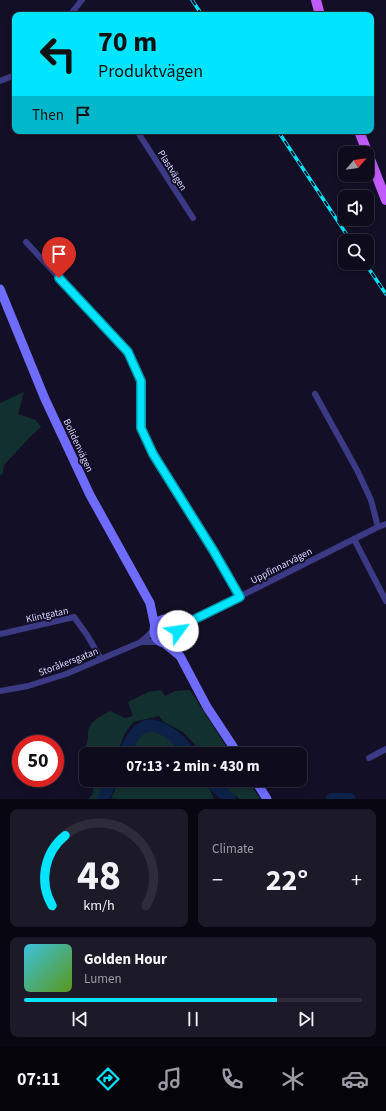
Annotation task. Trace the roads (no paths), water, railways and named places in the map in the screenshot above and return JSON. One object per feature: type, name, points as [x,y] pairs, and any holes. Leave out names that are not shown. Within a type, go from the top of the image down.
[{"type":"main road","points":[[316,0],[319,12]]},
{"type":"main road","points":[[360,134],[386,200]]},
{"type":"main road","name":"Bolidenvägen","points":[[0,289],[45,399],[90,495],[150,603],[155,636],[180,656]]},
{"type":"main road","name":"Bolidenvägen","points":[[150,603],[177,627],[180,656],[207,706],[233,747]]},
{"type":"main road","points":[[155,628],[158,622],[170,621]]},
{"type":"main road","points":[[162,642],[172,641],[178,634]]},
{"type":"main road","points":[[259,787],[265,796]]},
{"type":"street","points":[[72,12],[82,0]]},
{"type":"street","points":[[0,81],[12,76]]},
{"type":"street","name":"Plastvägen","points":[[138,134],[193,218]]},
{"type":"street","points":[[26,242],[128,352],[141,381],[141,428],[146,440],[240,597]]},
{"type":"street","points":[[315,394],[357,470],[371,500],[378,527]]},
{"type":"street","name":"Uppfinnarvägen","points":[[178,634],[195,619],[386,524]]},
{"type":"street","points":[[354,539],[386,600]]},
{"type":"street","name":"Klintgatan","points":[[0,634],[74,617],[87,635],[101,659]]},
{"type":"street","name":"Uppfinnarvägen","points":[[170,621],[187,618],[195,619]]},
{"type":"street","name":"Storåkersgatan","points":[[0,691],[28,686],[66,674],[141,642],[155,628]]},
{"type":"street","name":"Storåkersgatan","points":[[141,642],[162,642]]},
{"type":"street","points":[[369,758],[386,749]]},
{"type":"waterway","points":[[128,747],[137,732],[146,726],[153,726],[168,732],[185,747]]},
{"type":"waterway","points":[[103,799],[109,787]]},
{"type":"waterway","points":[[216,787],[230,799]]},
{"type":"waterway","points":[[332,799],[350,799]]},
{"type":"railway","points":[[192,0],[200,12]]},
{"type":"railway","points":[[280,134],[346,234]]},
{"type":"railway","points":[[370,270],[386,294]]}]
